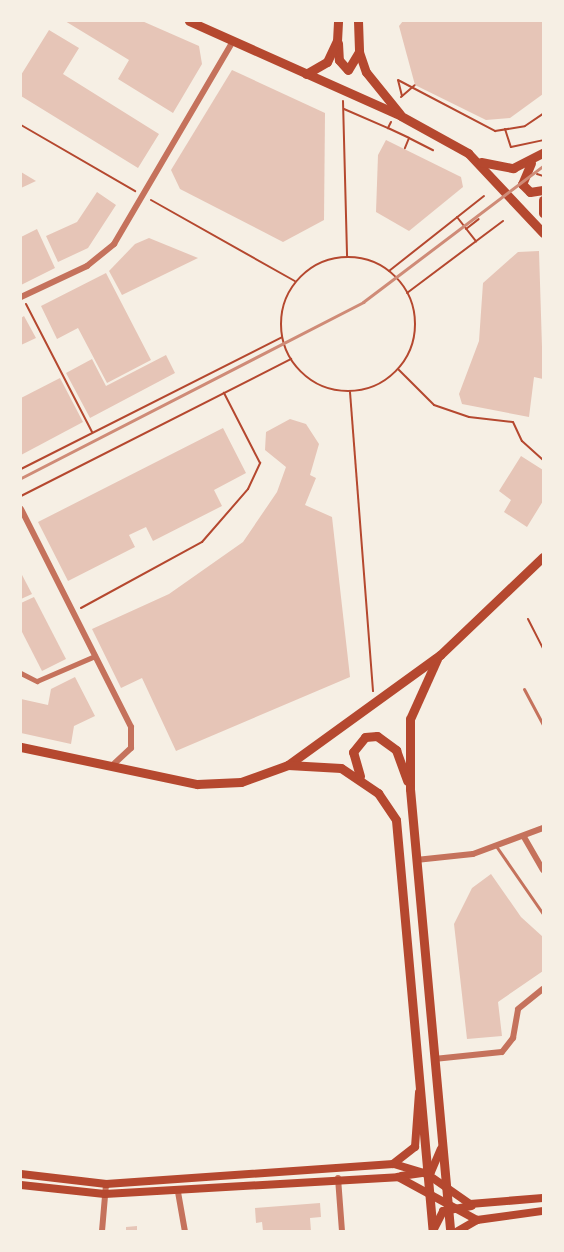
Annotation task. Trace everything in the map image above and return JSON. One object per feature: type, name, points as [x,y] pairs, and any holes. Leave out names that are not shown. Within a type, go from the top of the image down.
[{"type":"main road","points":[[189,21],[401,116],[479,161],[505,168],[532,161],[543,153]]},
{"type":"main road","points":[[338,21],[337,40],[342,67],[354,68],[359,52]]},
{"type":"main road","points":[[358,21],[359,52],[366,72],[401,116]]},
{"type":"main road","points":[[306,74],[327,62],[337,40]]},
{"type":"main road","points":[[479,161],[543,233]]},
{"type":"main road","points":[[532,161],[522,184],[530,192],[543,190]]},
{"type":"main road","points":[[543,200],[543,213]]},
{"type":"main road","points":[[288,765],[440,655],[543,557]]},
{"type":"main road","points":[[440,655],[410,719],[410,789],[450,1231]]},
{"type":"main road","points":[[410,789],[396,750],[377,735],[360,741],[352,757],[368,784],[386,802],[398,831],[433,1231]]},
{"type":"main road","points":[[21,747],[218,785],[288,765],[341,768],[368,784]]},
{"type":"main road","points":[[393,1164],[415,1147],[420,1086]]},
{"type":"main road","points":[[21,1185],[105,1194],[178,1192],[338,1178],[427,1174],[437,1166],[442,1142]]},
{"type":"main road","points":[[21,1174],[106,1184],[393,1164],[427,1174],[446,1190],[478,1205]]},
{"type":"main road","points":[[389,1176],[429,1193],[448,1209],[477,1220]]},
{"type":"main road","points":[[433,1231],[448,1209],[543,1198]]},
{"type":"main road","points":[[458,1231],[477,1220],[543,1211]]},
{"type":"street","points":[[22,296],[100,258],[114,244],[233,41]]},
{"type":"street","points":[[21,509],[132,733],[131,748],[112,766]]},
{"type":"street","points":[[21,673],[37,681],[95,656]]},
{"type":"street","points":[[416,860],[496,846],[543,828]]},
{"type":"street","points":[[524,837],[543,870]]},
{"type":"street","points":[[434,1059],[502,1052],[513,1038],[518,1009],[543,989]]},
{"type":"street","points":[[338,1178],[342,1231]]},
{"type":"street","points":[[102,1231],[106,1184]]},
{"type":"street","points":[[178,1192],[185,1231]]},
{"type":"lane","points":[[524,689],[543,724]]},
{"type":"lane","points":[[496,846],[543,914]]},
{"type":"path","points":[[402,96],[398,80],[412,92],[495,131],[525,126],[543,114]]},
{"type":"path","points":[[342,90],[347,257]]},
{"type":"path","points":[[344,109],[388,128]]},
{"type":"path","points":[[21,125],[296,282]]},
{"type":"path","points":[[505,129],[510,147],[543,140]]},
{"type":"path","points":[[409,138],[433,150]]},
{"type":"path","points":[[389,271],[484,196]]},
{"type":"path","points":[[457,217],[476,240]]},
{"type":"path","points":[[466,229],[479,219]]},
{"type":"path","points":[[407,293],[503,220]]},
{"type":"path","points":[[347,257],[389,271],[407,293],[414,333],[398,369],[384,381],[350,391],[316,383],[291,359],[282,338],[283,306],[296,282],[312,267],[347,257]]},
{"type":"path","points":[[22,296],[93,433]]},
{"type":"path","points":[[21,469],[282,338]]},
{"type":"path","points":[[21,496],[291,359]]},
{"type":"path","points":[[398,369],[434,405],[469,417],[513,422],[522,441],[543,460]]},
{"type":"path","points":[[350,391],[374,703]]},
{"type":"path","points":[[73,612],[202,542],[248,489],[260,463],[224,393]]},
{"type":"path","points":[[528,619],[543,648]]},
{"type":"building","points":[[65,21],[142,21],[199,46],[202,64],[173,113],[118,79],[129,60]]},
{"type":"building","points":[[403,21],[543,21],[543,94],[510,118],[486,120],[415,85],[399,26]]},
{"type":"building","points":[[49,30],[79,48],[63,74],[159,134],[138,168],[21,96],[21,75]]},
{"type":"building","points":[[232,70],[325,113],[324,220],[283,242],[180,189],[171,170]]},
{"type":"building","points":[[386,140],[461,177],[463,187],[409,231],[376,212],[378,155]]},
{"type":"building","points":[[21,172],[36,181],[21,188]]},
{"type":"building","points":[[97,192],[116,205],[88,248],[58,262],[46,236],[77,222]]},
{"type":"building","points":[[37,229],[55,268],[21,285],[21,237]]},
{"type":"building","points":[[149,238],[198,258],[122,295],[109,271],[135,244]]},
{"type":"building","points":[[539,251],[543,379],[534,377],[529,417],[462,404],[459,394],[479,341],[483,283],[518,252]]},
{"type":"building","points":[[106,273],[151,360],[107,383],[78,328],[57,339],[41,306]]},
{"type":"building","points":[[24,316],[36,338],[21,345],[21,318]]},
{"type":"building","points":[[166,355],[175,373],[90,418],[66,373],[92,359],[106,386]]},
{"type":"building","points":[[60,378],[83,422],[21,455],[21,398]]},
{"type":"building","points":[[290,419],[306,424],[319,444],[310,475],[316,478],[305,505],[332,517],[350,677],[176,751],[142,678],[121,688],[92,629],[169,594],[243,542],[277,492],[286,467],[265,450],[266,432]]},
{"type":"building","points":[[223,428],[246,473],[214,490],[222,506],[153,541],[146,527],[129,535],[135,547],[68,581],[38,522]]},
{"type":"building","points":[[521,456],[543,470],[543,501],[527,527],[504,512],[511,500],[499,491]]},
{"type":"building","points":[[21,573],[32,594],[21,599]]},
{"type":"building","points":[[34,597],[66,659],[42,671],[21,630],[21,603]]},
{"type":"building","points":[[75,677],[95,716],[74,726],[71,744],[21,733],[21,699],[48,705],[51,689]]},
{"type":"building","points":[[491,874],[521,917],[543,937],[543,971],[498,1002],[502,1036],[467,1039],[454,924],[472,888]]},
{"type":"building","points":[[320,1203],[321,1217],[310,1218],[311,1231],[263,1231],[262,1222],[256,1223],[255,1208]]},
{"type":"building","points":[[137,1226],[137,1231],[126,1231],[126,1227]]},
{"type":"railway","points":[[21,478],[363,302],[543,166]]}]
